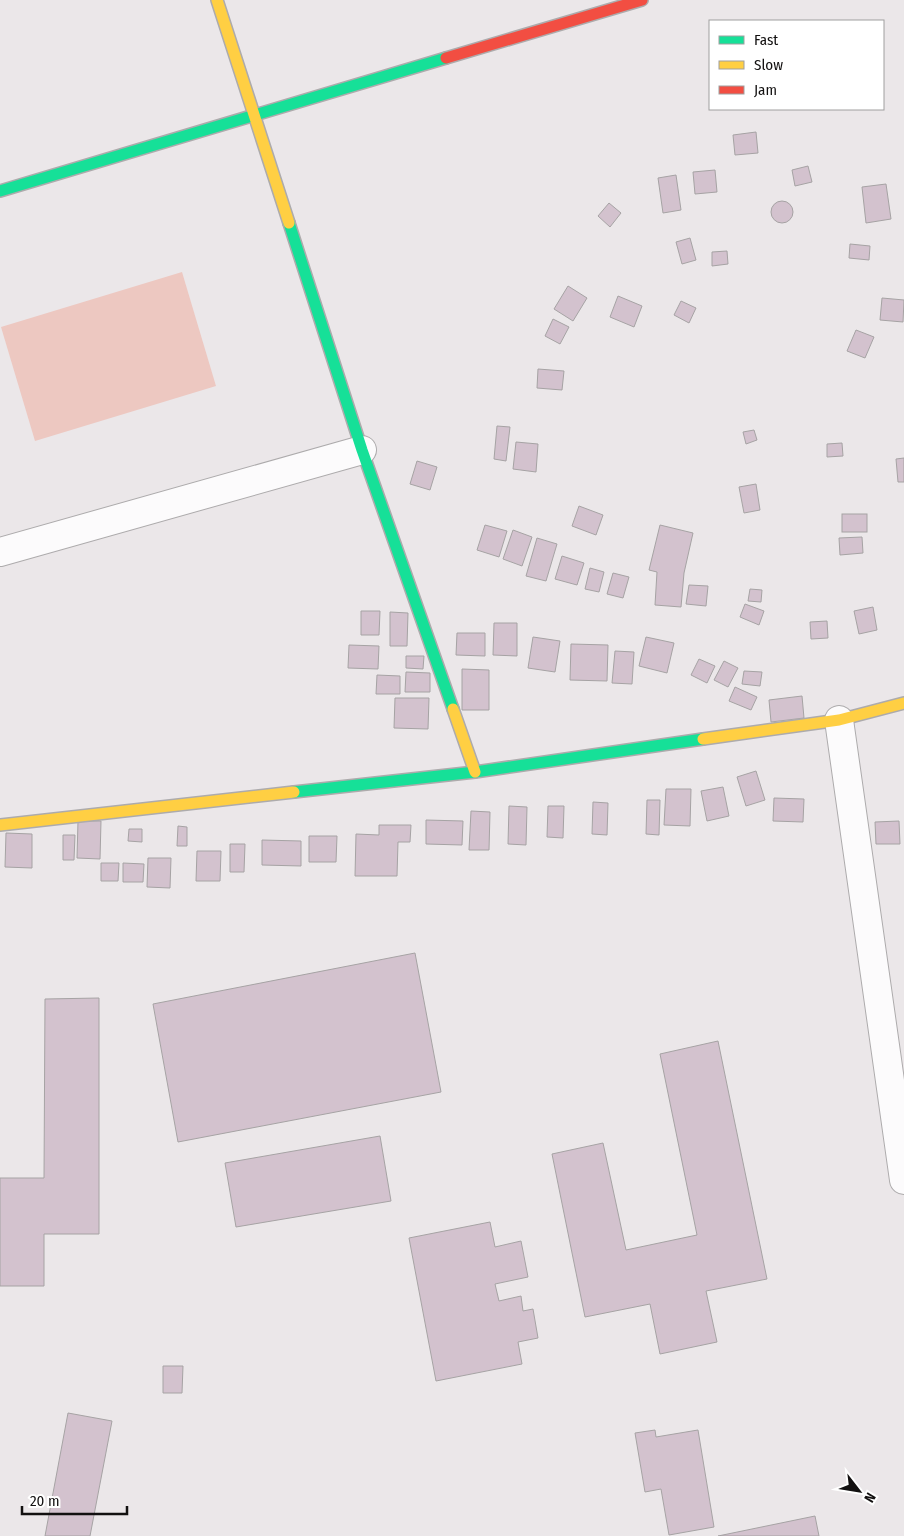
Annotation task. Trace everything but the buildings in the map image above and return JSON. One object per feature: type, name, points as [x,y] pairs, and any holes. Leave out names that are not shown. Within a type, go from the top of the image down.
[{"type":"street","points":[[216,0],[362,450],[475,772]]},
{"type":"street","points":[[0,191],[642,0]]},
{"type":"street","points":[[0,552],[362,450]]},
{"type":"street","points":[[0,825],[475,772],[839,720],[904,703]]},
{"type":"street","points":[[839,720],[904,1180]]},
{"type":"shaded area","points":[[182,272],[216,386],[35,441],[1,327]]},
{"type":"traffic: fast","points":[[0,191],[446,58]]},
{"type":"traffic: fast","points":[[289,223],[362,450],[453,709]]},
{"type":"traffic: fast","points":[[294,792],[475,772],[703,739]]},
{"type":"traffic: slow","points":[[217,0],[289,223]]},
{"type":"traffic: slow","points":[[703,739],[839,720],[904,703]]},
{"type":"traffic: slow","points":[[453,709],[475,772]]},
{"type":"traffic: slow","points":[[0,825],[294,792]]},
{"type":"traffic: jam","points":[[446,58],[642,0]]}]
